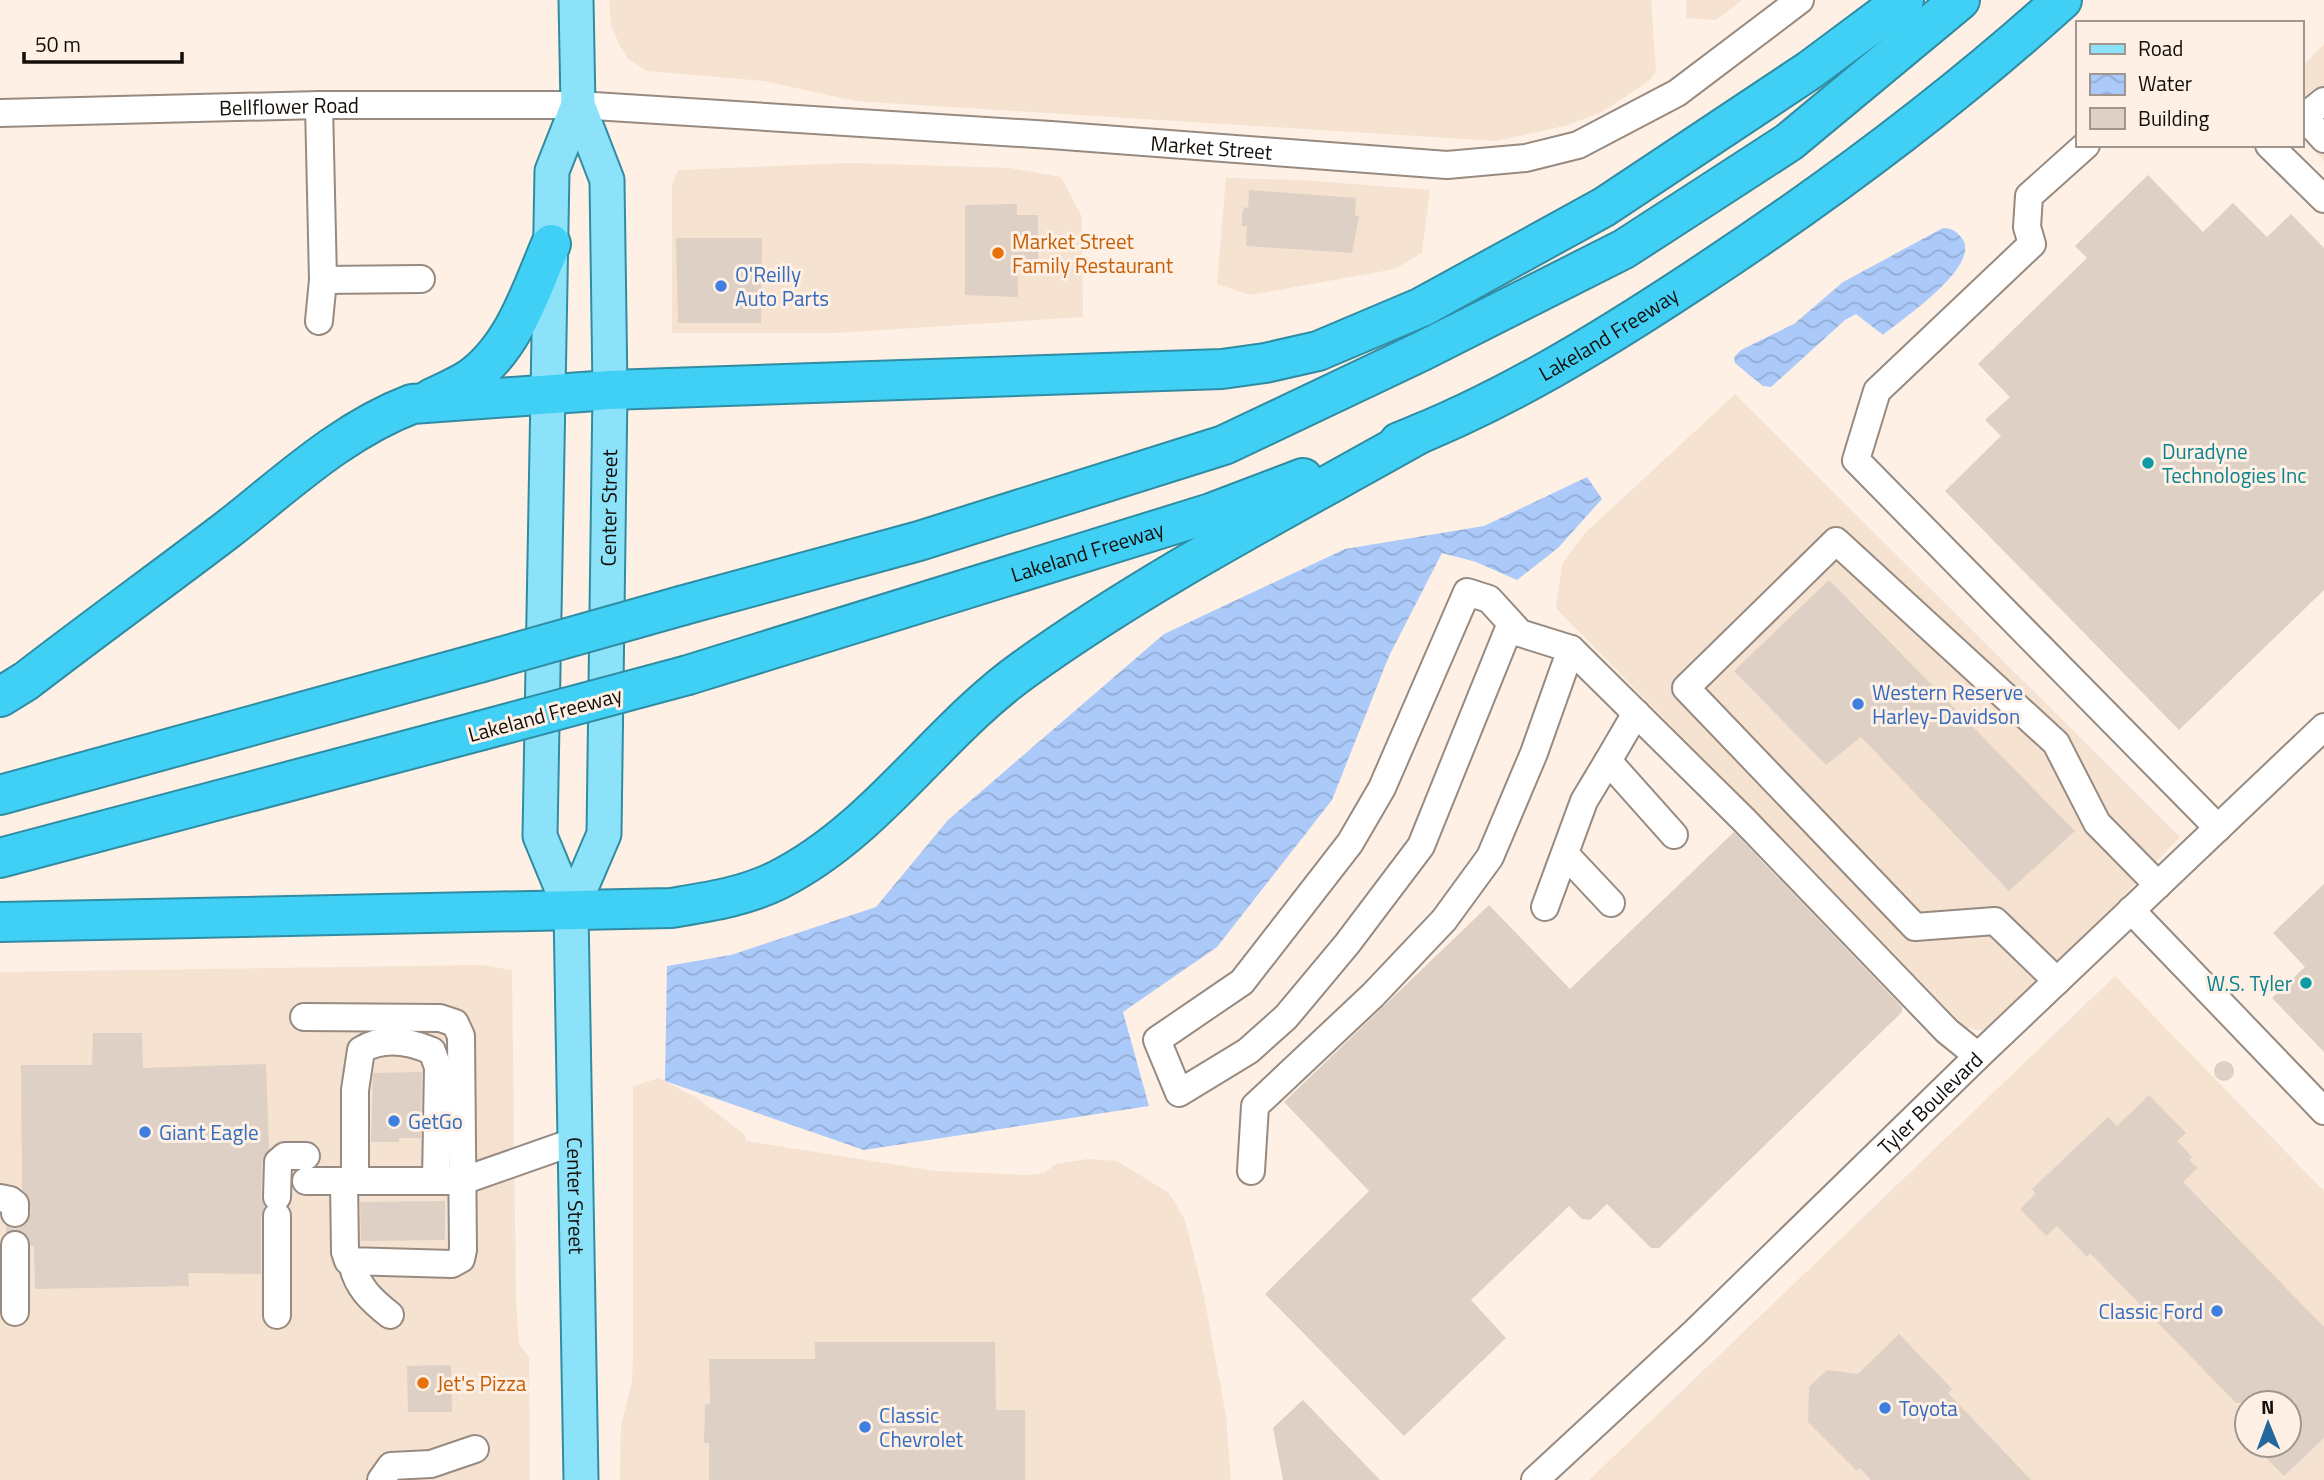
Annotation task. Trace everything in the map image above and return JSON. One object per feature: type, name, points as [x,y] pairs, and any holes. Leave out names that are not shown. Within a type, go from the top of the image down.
[{"type":"highway","points":[[428,401],[548,396],[610,390],[1222,369],[1318,351],[1422,307],[1604,207],[1810,70],[1904,0]]},
{"type":"highway","points":[[0,794],[919,541],[1224,446],[1422,352],[1624,249],[1788,142],[1961,0]]},
{"type":"highway","name":"Lakeland Freeway","points":[[0,858],[688,675],[1211,513],[1421,433],[1532,378],[1633,320],[1781,223],[1901,134],[2015,42],[2062,0]]},
{"type":"highway","points":[[0,697],[26,681],[229,528],[328,449],[393,411],[428,401],[470,378],[496,353],[525,305],[551,244]]},
{"type":"highway","points":[[0,922],[671,908],[726,899],[777,881],[825,852],[1022,670],[1084,627],[1421,433]]},
{"type":"main road","name":"Center Street","points":[[571,911],[604,834],[610,390],[607,180],[578,105],[576,0]]},
{"type":"main road","name":"Center Street","points":[[578,105],[552,171],[540,836],[571,911],[581,1480]]},
{"type":"street","name":"Market Street","points":[[578,105],[1195,145],[1410,163],[1447,165],[1486,162],[1526,158],[1578,145],[1677,93],[1800,0]]},
{"type":"street","points":[[2324,102],[2304,117],[2324,139]]},
{"type":"street","name":"Bellflower Road","points":[[0,113],[319,105],[578,105]]},
{"type":"street","points":[[319,105],[323,280],[319,321]]},
{"type":"street","points":[[2085,147],[2029,196],[2027,227],[2032,244],[1877,391],[1856,460],[2218,828]]},
{"type":"street","points":[[2271,147],[2324,199]]},
{"type":"street","points":[[323,280],[421,279]]},
{"type":"street","points":[[2057,981],[1995,921],[1915,926],[1686,688],[1836,541],[2056,743],[2097,823],[2158,885]]},
{"type":"street","points":[[1511,623],[1421,846],[1347,944],[1286,1017],[1248,1051],[1179,1093],[1157,1040],[1242,982],[1350,843],[1382,788],[1467,592],[1489,599],[1511,623],[1520,633],[1571,649],[1745,821],[1947,1031],[1978,1056]]},
{"type":"street","points":[[1251,1171],[1255,1106],[1382,986],[1444,920],[1490,857],[1534,754],[1571,649]]},
{"type":"street","points":[[1545,906],[1584,801],[1636,713]]},
{"type":"street","name":"Tyler Boulevard","points":[[1535,1480],[1695,1332],[1978,1056],[2324,727]]},
{"type":"street","points":[[1608,761],[1674,835]]},
{"type":"street","points":[[1564,854],[1611,903]]},
{"type":"street","points":[[2132,910],[2324,1111]]},
{"type":"street","points":[[304,1017],[440,1018],[455,1023],[461,1036],[461,1259],[452,1264],[348,1261],[345,1252],[355,1090],[361,1050],[371,1044],[410,1042],[432,1051],[438,1066],[436,1181]]},
{"type":"street","points":[[276,1315],[277,1168],[281,1158],[349,1181],[462,1181],[576,1141]]},
{"type":"street","points":[[15,1245],[15,1312]]},
{"type":"street","points":[[352,1262],[354,1275],[369,1298],[390,1315]]},
{"type":"street","points":[[381,1480],[391,1466],[431,1464],[475,1449]]},
{"type":"shaded area","points":[[609,0],[1651,0],[1656,71],[1649,81],[1602,112],[1568,125],[1497,141],[855,101],[764,81],[647,71],[628,59],[619,44],[611,25]]},
{"type":"shaded area","points":[[1686,0],[1742,0],[1716,20],[1686,18]]},
{"type":"shaded area","points":[[2324,44],[2324,161],[2303,139],[2303,66]]},
{"type":"shaded area","points":[[849,163],[1010,168],[1061,177],[1082,217],[1083,317],[835,333],[672,333],[672,185],[678,170]]},
{"type":"shaded area","points":[[1226,178],[1301,180],[1430,190],[1422,253],[1395,269],[1250,295],[1217,284]]},
{"type":"shaded area","points":[[1735,394],[2180,837],[2064,958],[1985,1031],[1965,1027],[1556,608],[1562,564],[1584,534]]},
{"type":"shaded area","points":[[482,965],[512,970],[516,1301],[519,1344],[529,1357],[530,1480],[0,1480],[0,972]]},
{"type":"shaded area","points":[[2115,976],[2324,1191],[2324,1480],[1589,1480]]},
{"type":"shaded area","points":[[659,1078],[697,1098],[745,1135],[746,1141],[935,1171],[1027,1175],[1044,1173],[1056,1164],[1088,1159],[1117,1161],[1169,1193],[1185,1220],[1204,1296],[1226,1416],[1231,1480],[620,1480],[621,1426],[632,1381],[633,1358],[633,1086]]},
{"type":"water","points":[[1943,228],[1953,230],[1961,237],[1965,248],[1961,262],[1952,276],[1922,305],[1883,335],[1856,314],[1845,320],[1771,387],[1763,386],[1735,363],[1734,357],[1741,350],[1794,324],[1843,282]]},
{"type":"water","points":[[1587,477],[1602,499],[1558,548],[1517,580],[1476,562],[1442,553],[1389,656],[1332,800],[1217,947],[1123,1012],[1149,1106],[864,1150],[665,1081],[667,966],[731,955],[876,907],[948,820],[1164,634],[1345,549],[1484,526]]},
{"type":"building","name":"Duradyne Technologies Inc","points":[[2148,175],[2203,232],[2233,203],[2267,237],[2291,214],[2324,248],[2324,590],[2179,730],[1945,491],[2001,436],[1985,420],[2010,397],[1978,364],[2087,258],[2075,246]]},
{"type":"building","points":[[1249,190],[1356,198],[1355,216],[1359,216],[1352,253],[1246,246],[1247,226],[1242,226],[1242,216],[1244,207],[1248,208]]},
{"type":"building","points":[[1017,204],[1017,215],[1038,215],[1038,263],[1017,263],[1018,297],[965,295],[965,205]]},
{"type":"building","points":[[676,238],[762,238],[761,323],[678,323]]},
{"type":"building","name":"Western Reserve Harley-Davidson","points":[[1829,580],[2075,831],[2009,891],[1861,737],[1826,765],[1734,671]]},
{"type":"building","points":[[1734,832],[1902,1007],[1902,1012],[1659,1248],[1651,1248],[1607,1204],[1590,1220],[1582,1219],[1569,1206],[1471,1300],[1506,1338],[1404,1436],[1265,1294],[1369,1191],[1284,1102],[1489,905],[1570,989]]},
{"type":"building","name":"W.S. Tyler","points":[[2324,884],[2324,1052],[2272,998],[2305,967],[2273,933]]},
{"type":"building","name":"Giant Eagle","points":[[93,1033],[142,1033],[143,1068],[266,1064],[269,1149],[262,1162],[261,1197],[265,1206],[261,1216],[261,1274],[188,1273],[189,1286],[35,1289],[34,1246],[31,1246],[22,1231],[6,1232],[6,1225],[14,1229],[23,1226],[31,1213],[29,1198],[22,1189],[21,1065],[92,1065]]},
{"type":"building","points":[[2224,1061],[2231,1064],[2234,1071],[2231,1078],[2224,1081],[2217,1078],[2214,1071],[2217,1064]]},
{"type":"building","name":"GetGo","points":[[422,1072],[421,1138],[399,1138],[399,1142],[371,1142],[373,1073]]},
{"type":"building","points":[[2149,1095],[2186,1133],[2177,1141],[2192,1157],[2189,1160],[2198,1168],[2183,1182],[2324,1327],[2324,1438],[2303,1458],[2303,1389],[2233,1389],[2233,1400],[2090,1253],[2087,1257],[2057,1226],[2046,1236],[2020,1209],[2036,1193],[2032,1189],[2108,1117],[2117,1126]]},
{"type":"building","points":[[445,1201],[445,1240],[361,1241],[360,1202]]},
{"type":"building","name":"Toyota","points":[[1899,1334],[1952,1389],[1948,1393],[2031,1480],[1871,1480],[1860,1468],[1857,1471],[1808,1422],[1809,1387],[1827,1370],[1858,1374]]},
{"type":"building","name":"Classic Chevrolet","points":[[815,1342],[995,1342],[996,1410],[1025,1410],[1025,1480],[709,1480],[709,1443],[704,1443],[705,1404],[710,1404],[709,1359],[815,1359]]},
{"type":"building","points":[[451,1365],[452,1412],[408,1412],[407,1366]]},
{"type":"building","points":[[1303,1400],[1380,1480],[1283,1480],[1273,1428]]},
{"type":"building","points":[[2268,1459],[2302,1459],[2284,1476]]},
{"type":"place","name":"Market Street Family Restaurant","points":[[998,253]]},
{"type":"place","name":"O'Reilly Auto Parts","points":[[721,286]]},
{"type":"place","name":"Duradyne Technologies Inc","points":[[2148,463]]},
{"type":"place","name":"Western Reserve Harley-Davidson","points":[[1858,704]]},
{"type":"place","name":"W.S. Tyler","points":[[2306,983]]},
{"type":"place","name":"GetGo","points":[[394,1121]]},
{"type":"place","name":"Giant Eagle","points":[[145,1132]]},
{"type":"place","name":"Classic Ford","points":[[2217,1311]]},
{"type":"place","name":"Jet's Pizza","points":[[423,1383]]},
{"type":"place","name":"Toyota","points":[[1885,1408]]},
{"type":"place","name":"Classic Chevrolet","points":[[865,1427]]}]
